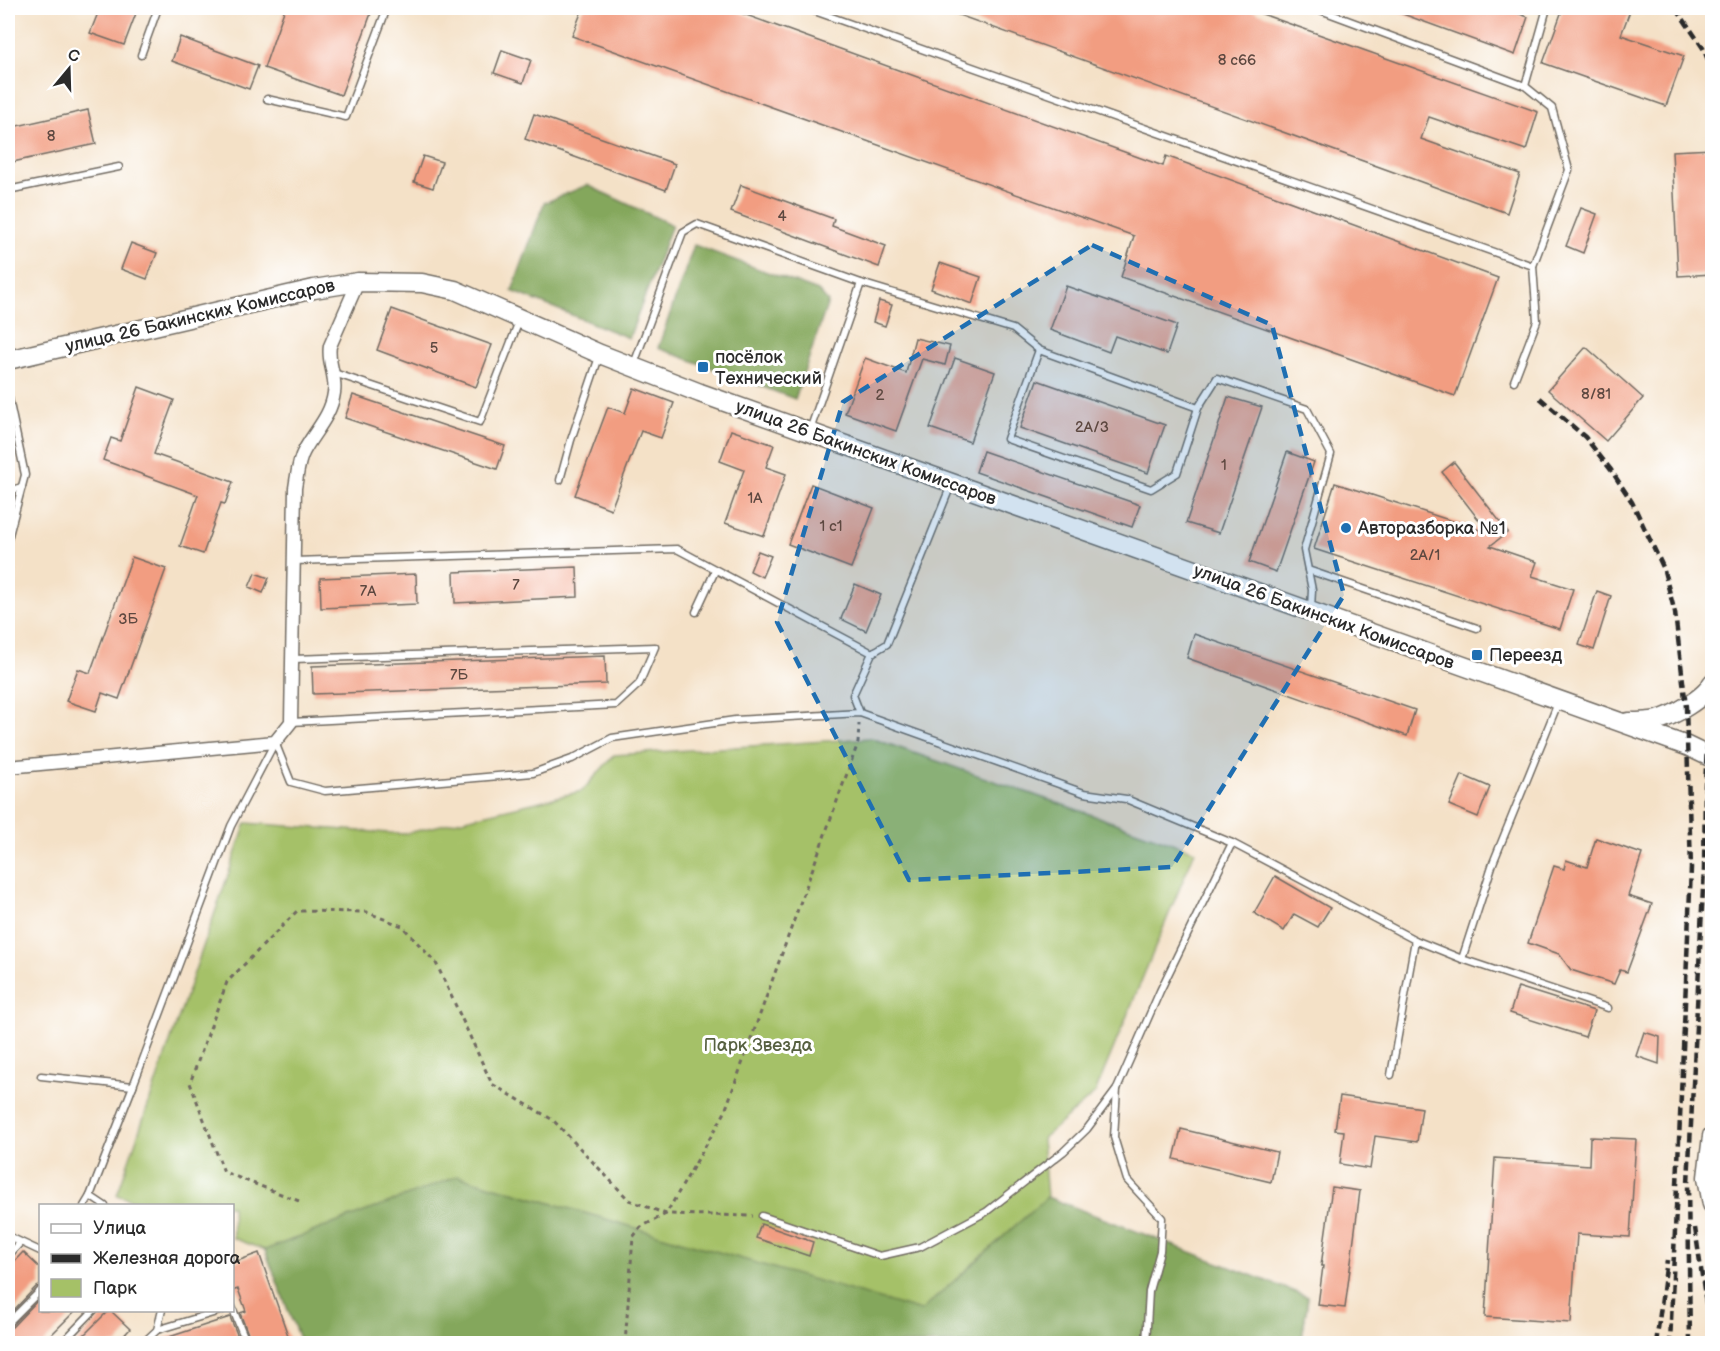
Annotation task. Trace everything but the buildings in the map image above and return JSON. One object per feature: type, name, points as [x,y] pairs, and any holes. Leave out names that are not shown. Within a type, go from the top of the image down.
[{"type":"main road","name":"улица 26 Бакинских Комиссаров","points":[[8,360],[314,289],[358,282],[422,283],[455,290],[633,368],[951,484],[1687,746],[1713,758]]},
{"type":"main road","points":[[1620,723],[1659,720],[1686,707],[1713,683]]},
{"type":"main road","points":[[1713,1136],[1707,1177],[1713,1204]]},
{"type":"street","points":[[8,767],[275,742],[291,722],[295,488],[302,454],[328,414],[335,393],[333,373],[328,357],[330,346],[358,282]]},
{"type":"lane","points":[[141,55],[158,8]]},
{"type":"lane","points":[[267,99],[346,117],[387,8]]},
{"type":"lane","points":[[806,8],[1533,266]]},
{"type":"lane","points":[[1315,8],[1525,86],[1552,108],[1569,170],[1533,266],[1537,321],[1514,381]]},
{"type":"lane","points":[[1525,86],[1547,8]]},
{"type":"lane","points":[[8,190],[119,167]]},
{"type":"lane","points":[[633,368],[683,232],[697,224],[861,283],[1013,329],[1039,350],[1198,408]]},
{"type":"lane","points":[[809,432],[861,283]]},
{"type":"lane","points":[[333,373],[480,422],[519,319]]},
{"type":"lane","points":[[1039,350],[1007,439],[1151,489],[1177,473],[1198,408],[1217,378],[1307,409],[1331,454],[1304,550],[1312,590],[1311,613]]},
{"type":"lane","points":[[560,480],[600,354]]},
{"type":"lane","points":[[8,394],[25,476],[8,539]]},
{"type":"lane","points":[[860,713],[853,695],[872,653],[887,644],[951,484]]},
{"type":"lane","points":[[8,491],[22,487]]},
{"type":"lane","points":[[292,561],[677,549],[872,653]]},
{"type":"lane","points":[[1308,570],[1478,628]]},
{"type":"lane","points":[[696,612],[715,571]]},
{"type":"lane","points":[[291,722],[616,705],[639,684],[655,647],[293,659]]},
{"type":"lane","points":[[1462,959],[1493,863],[1559,701]]},
{"type":"lane","points":[[275,742],[291,782],[326,791],[533,773],[572,759],[612,738],[735,720],[860,713],[1084,793],[1126,799],[1232,843],[1415,940],[1462,959],[1608,1008]]},
{"type":"lane","points":[[85,1204],[133,1086],[231,826],[275,742]]},
{"type":"lane","points":[[762,1216],[880,1256],[920,1247],[986,1212],[1063,1152],[1087,1129],[1117,1089],[1160,991],[1232,843]]},
{"type":"lane","points":[[1391,1075],[1415,940]]},
{"type":"lane","points":[[41,1076],[133,1086]]},
{"type":"lane","points":[[1117,1089],[1114,1137],[1127,1180],[1162,1218],[1160,1251],[1149,1291],[1146,1344]]},
{"type":"lane","points":[[90,1196],[102,1204]]},
{"type":"lane","points":[[8,1236],[39,1251]]},
{"type":"lane","points":[[8,1256],[20,1243]]},
{"type":"lane","points":[[8,1323],[39,1291]]},
{"type":"lane","points":[[61,1344],[93,1312]]},
{"type":"lane","points":[[157,1330],[162,1312]]},
{"type":"lane","points":[[142,1344],[157,1330],[220,1312]]},
{"type":"lane","points":[[234,1312],[248,1344]]},
{"type":"path","points":[[625,1344],[633,1238],[641,1227],[666,1214],[724,1114],[858,743],[860,713]]},
{"type":"path","points":[[299,1201],[224,1172],[190,1083],[227,982],[297,911],[366,912],[402,926],[436,963],[492,1084],[553,1120],[629,1200],[666,1214],[762,1216]]},
{"type":"highlighted area","points":[[1092,245],[1272,325],[1344,595],[1172,867],[909,880],[777,622],[843,402]]},
{"type":"green space","points":[[587,185],[672,225],[629,338],[512,291],[544,203]]},
{"type":"green space","points":[[694,245],[818,291],[828,302],[795,399],[658,348]]},
{"type":"green space","name":"Парк Звезда","points":[[871,738],[1195,851],[1095,1093],[1042,1139],[1047,1197],[1308,1297],[1301,1344],[301,1343],[265,1250],[234,1238],[234,1204],[143,1204],[117,1195],[246,823],[404,834],[582,791],[614,755]]},
{"type":"green space","points":[[458,1176],[921,1311],[1047,1197],[1308,1297],[1301,1344],[301,1344],[265,1250]]},
{"type":"railway","points":[[1676,8],[1703,48],[1712,69]]},
{"type":"railway","points":[[1540,398],[1585,437],[1632,502],[1663,567],[1675,613],[1686,707],[1691,868],[1670,1344]]},
{"type":"railway","points":[[1690,1344],[1688,1183],[1712,655]]},
{"type":"railway","points":[[1695,1228],[1712,1344]]},
{"type":"railway","points":[[1656,1344],[1667,1260]]},
{"type":"place","name":"посёлок Технический","points":[[703,367]]},
{"type":"place","name":"Авторазборка №1","points":[[1346,528]]},
{"type":"place","name":"Переезд","points":[[1477,655]]}]
